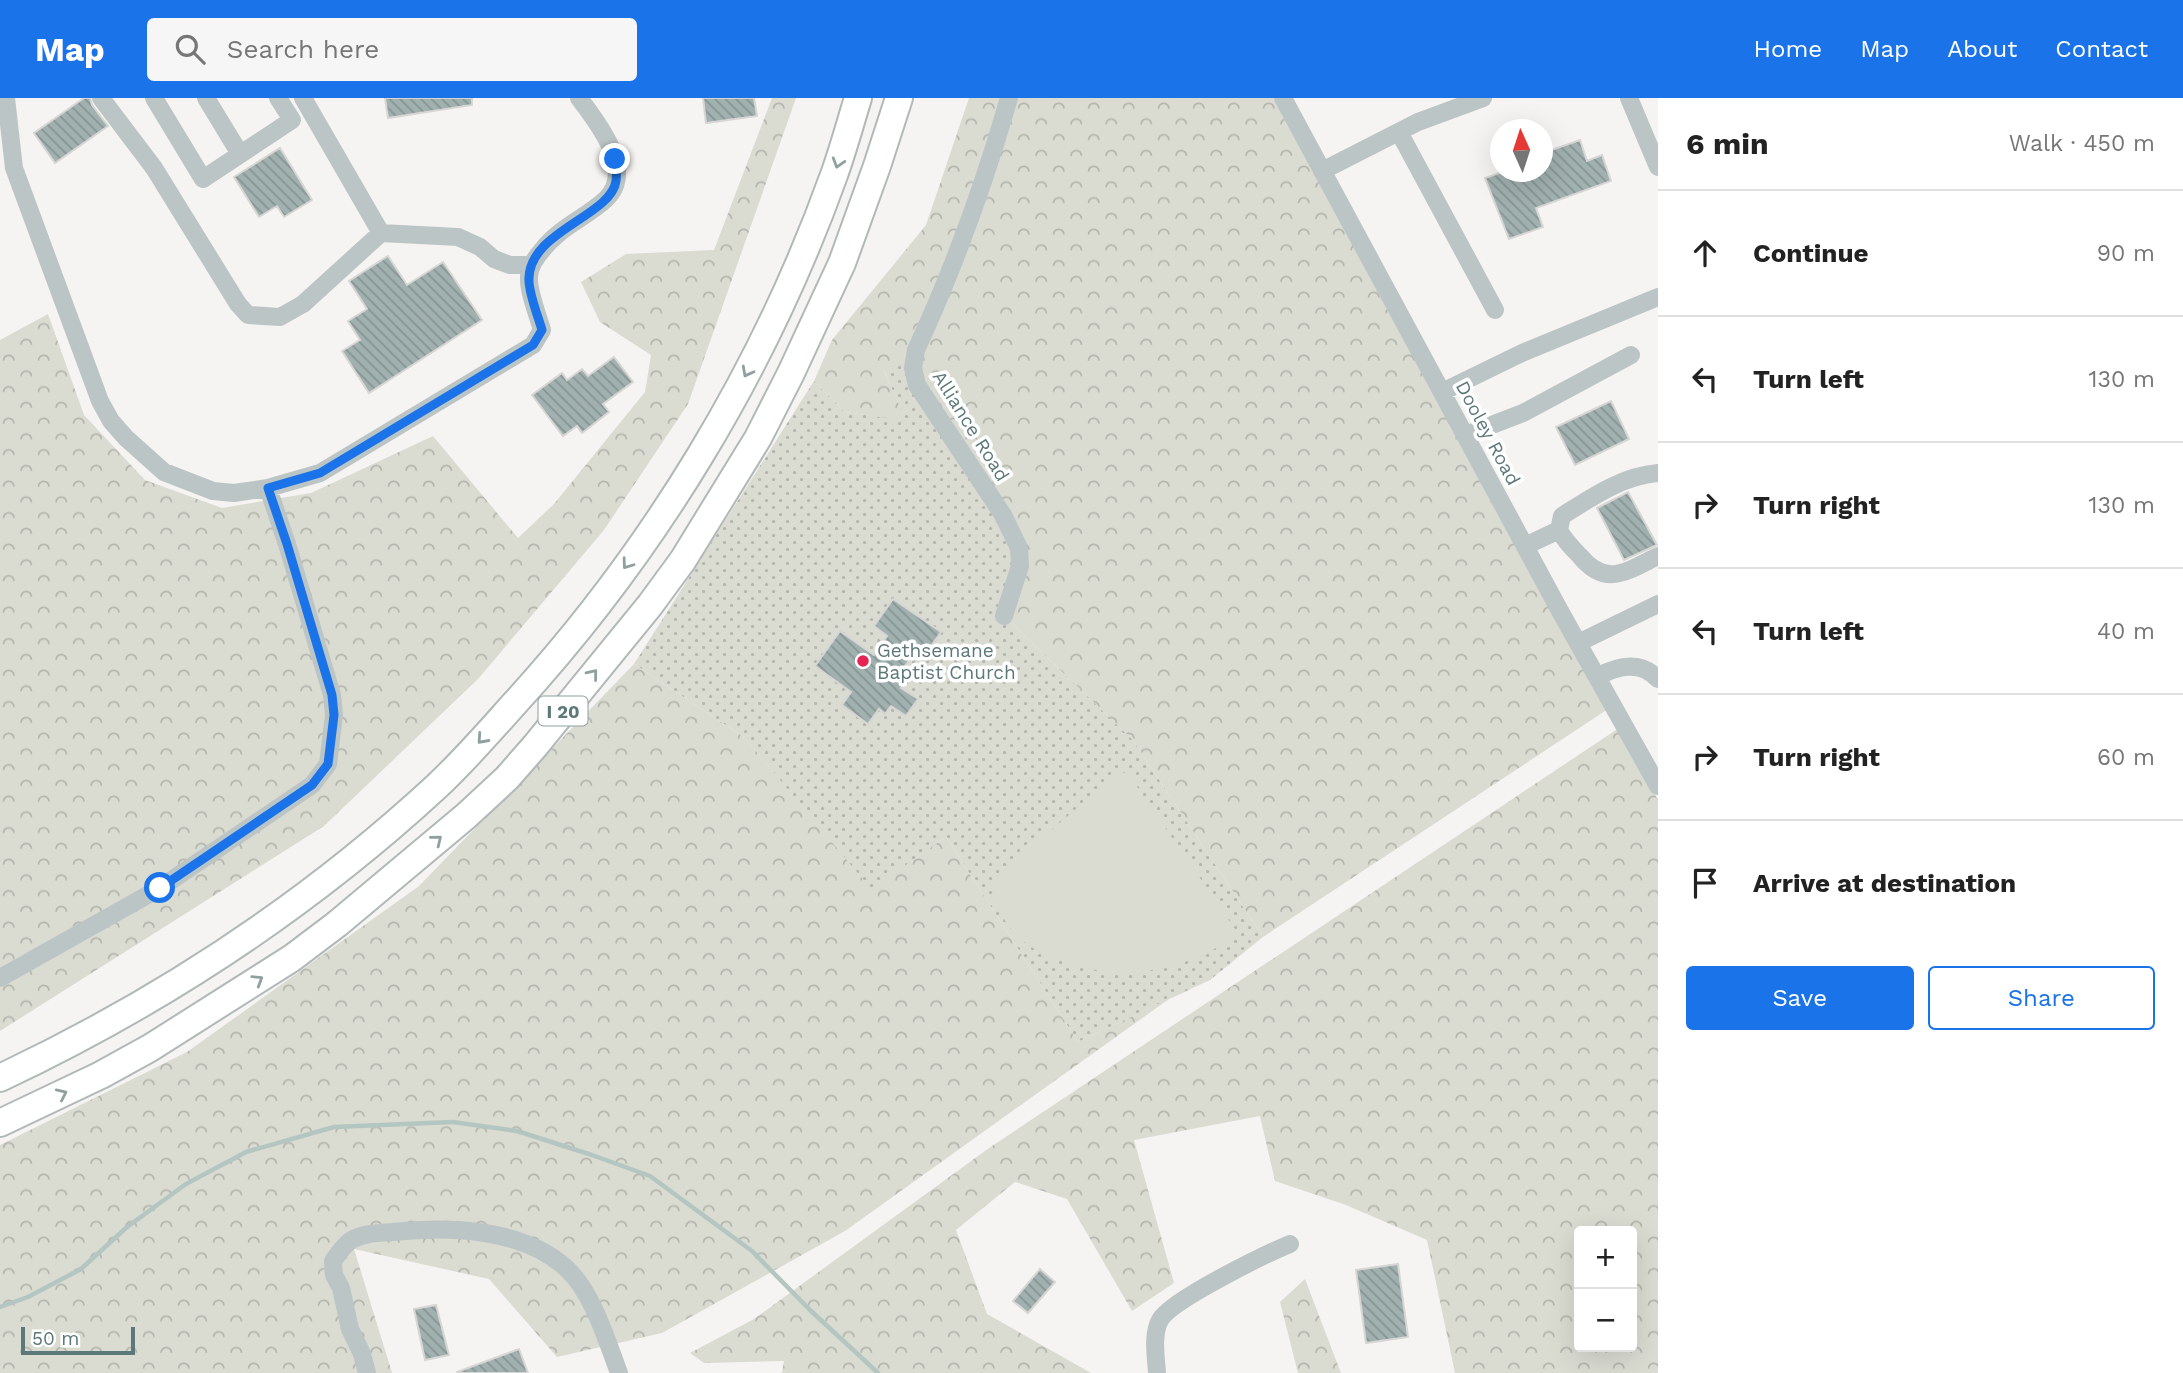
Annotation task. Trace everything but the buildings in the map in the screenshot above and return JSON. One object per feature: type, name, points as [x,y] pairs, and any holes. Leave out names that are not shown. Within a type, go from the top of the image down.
[{"type":"highway","name":"I 20","points":[[0,1077],[169,988],[228,951],[297,902],[437,786],[570,642],[661,518],[727,410],[753,361],[813,230],[835,173],[858,98]]},
{"type":"highway","name":"I 20","points":[[0,1123],[101,1075],[150,1048],[292,958],[337,924],[466,816],[507,778],[650,605],[683,560],[758,438],[842,262],[899,98]]},
{"type":"street","points":[[6,98],[14,168],[100,401],[111,421],[164,472],[213,491],[234,493],[268,488],[320,473],[533,345],[542,330],[529,278],[534,259],[550,239],[608,198],[617,182],[615,159],[606,134],[579,98]]},
{"type":"street","points":[[101,98],[153,168],[238,304],[248,315],[280,317],[303,304],[381,233],[458,237],[480,247],[494,259],[510,265],[532,265]]},
{"type":"street","points":[[153,98],[203,179],[292,120],[278,98]]},
{"type":"street","points":[[206,98],[240,154]]},
{"type":"street","points":[[303,98],[381,233]]},
{"type":"street","name":"Alliance Road","points":[[1004,615],[1020,566],[1019,548],[1003,515],[918,385],[913,368],[916,350],[960,249],[985,179],[1009,98]]},
{"type":"street","name":"Dooley Road","points":[[1283,98],[1578,643],[1653,767],[1658,786]]},
{"type":"street","points":[[1322,172],[1418,122],[1483,98]]},
{"type":"street","points":[[1629,98],[1658,167]]},
{"type":"street","points":[[1399,132],[1494,310]]},
{"type":"street","points":[[1442,392],[1522,353],[1658,296]]},
{"type":"street","points":[[1466,435],[1523,413],[1631,355]]},
{"type":"street","points":[[1559,530],[1562,516],[1597,494],[1639,475],[1658,473]]},
{"type":"street","points":[[0,978],[160,888],[312,785],[328,764],[334,715],[332,695],[268,488]]},
{"type":"street","points":[[1525,545],[1559,530]]},
{"type":"street","points":[[1559,530],[1588,566],[1602,575],[1618,574],[1658,556]]},
{"type":"street","points":[[1578,643],[1658,604]]},
{"type":"street","points":[[1597,677],[1614,668],[1634,666],[1652,673],[1658,679]]},
{"type":"street","points":[[367,1373],[362,1354],[350,1329],[341,1288],[334,1275],[333,1261],[349,1241],[363,1236],[418,1229],[460,1229],[488,1233],[528,1246],[553,1258],[568,1269],[585,1294],[619,1373]]},
{"type":"street","points":[[1157,1373],[1157,1330],[1159,1321],[1165,1314],[1186,1298],[1257,1258],[1290,1244]]},
{"type":"green space","points":[[772,98],[796,98],[688,404],[604,530],[478,679],[324,826],[0,1031],[0,340],[48,314],[84,415],[145,480],[222,508],[311,493],[433,436],[518,538],[554,504],[645,392],[651,355],[600,322],[581,282],[626,254],[714,250]]},
{"type":"green space","points":[[969,98],[1274,98],[1608,709],[1263,937],[1133,740],[1004,616],[1019,548],[928,400],[915,351],[884,371],[906,421],[845,412],[814,381],[832,340],[926,225]]},
{"type":"green space","points":[[916,350],[1019,548],[1004,616],[1133,740],[1263,937],[1210,980],[1078,1042],[946,837],[871,890],[745,738],[634,664],[814,381],[845,412],[905,420],[884,370]]},
{"type":"green space","points":[[634,664],[745,738],[871,889],[946,837],[1078,1042],[1169,999],[845,1231],[662,1333],[557,1357],[489,1279],[354,1249],[392,1373],[0,1373],[0,1145],[187,1052],[419,886]]},
{"type":"green space","points":[[1619,728],[1658,800],[1658,1373],[1455,1373],[1427,1240],[1346,1205],[1275,1181],[1260,1116],[1134,1140],[1174,1283],[1132,1311],[1067,1199],[1015,1182],[956,1230],[987,1314],[1091,1373],[782,1373],[784,1361],[704,1363],[690,1353],[754,1319],[989,1148]]},
{"type":"green space","points":[[1122,772],[1129,775],[1235,929],[1235,936],[1194,959],[1171,966],[1125,972],[1079,966],[1031,947],[1012,931],[999,910],[991,882],[1115,775]]},
{"type":"green space","points":[[1305,1279],[1341,1373],[1298,1373],[1280,1302]]},
{"type":"waterway","points":[[0,1307],[28,1297],[81,1269],[127,1227],[186,1184],[246,1152],[334,1127],[453,1122],[517,1131],[650,1176],[752,1251],[878,1373]]},
{"type":"place","name":"Gethsemane Baptist Church","points":[[863,661]]},
{"type":"route","points":[[160,888],[312,785],[328,764],[329,738],[334,715],[332,695],[268,488],[320,473],[533,345],[542,330],[529,278],[534,259],[550,239],[608,198],[617,182],[615,159]]}]
